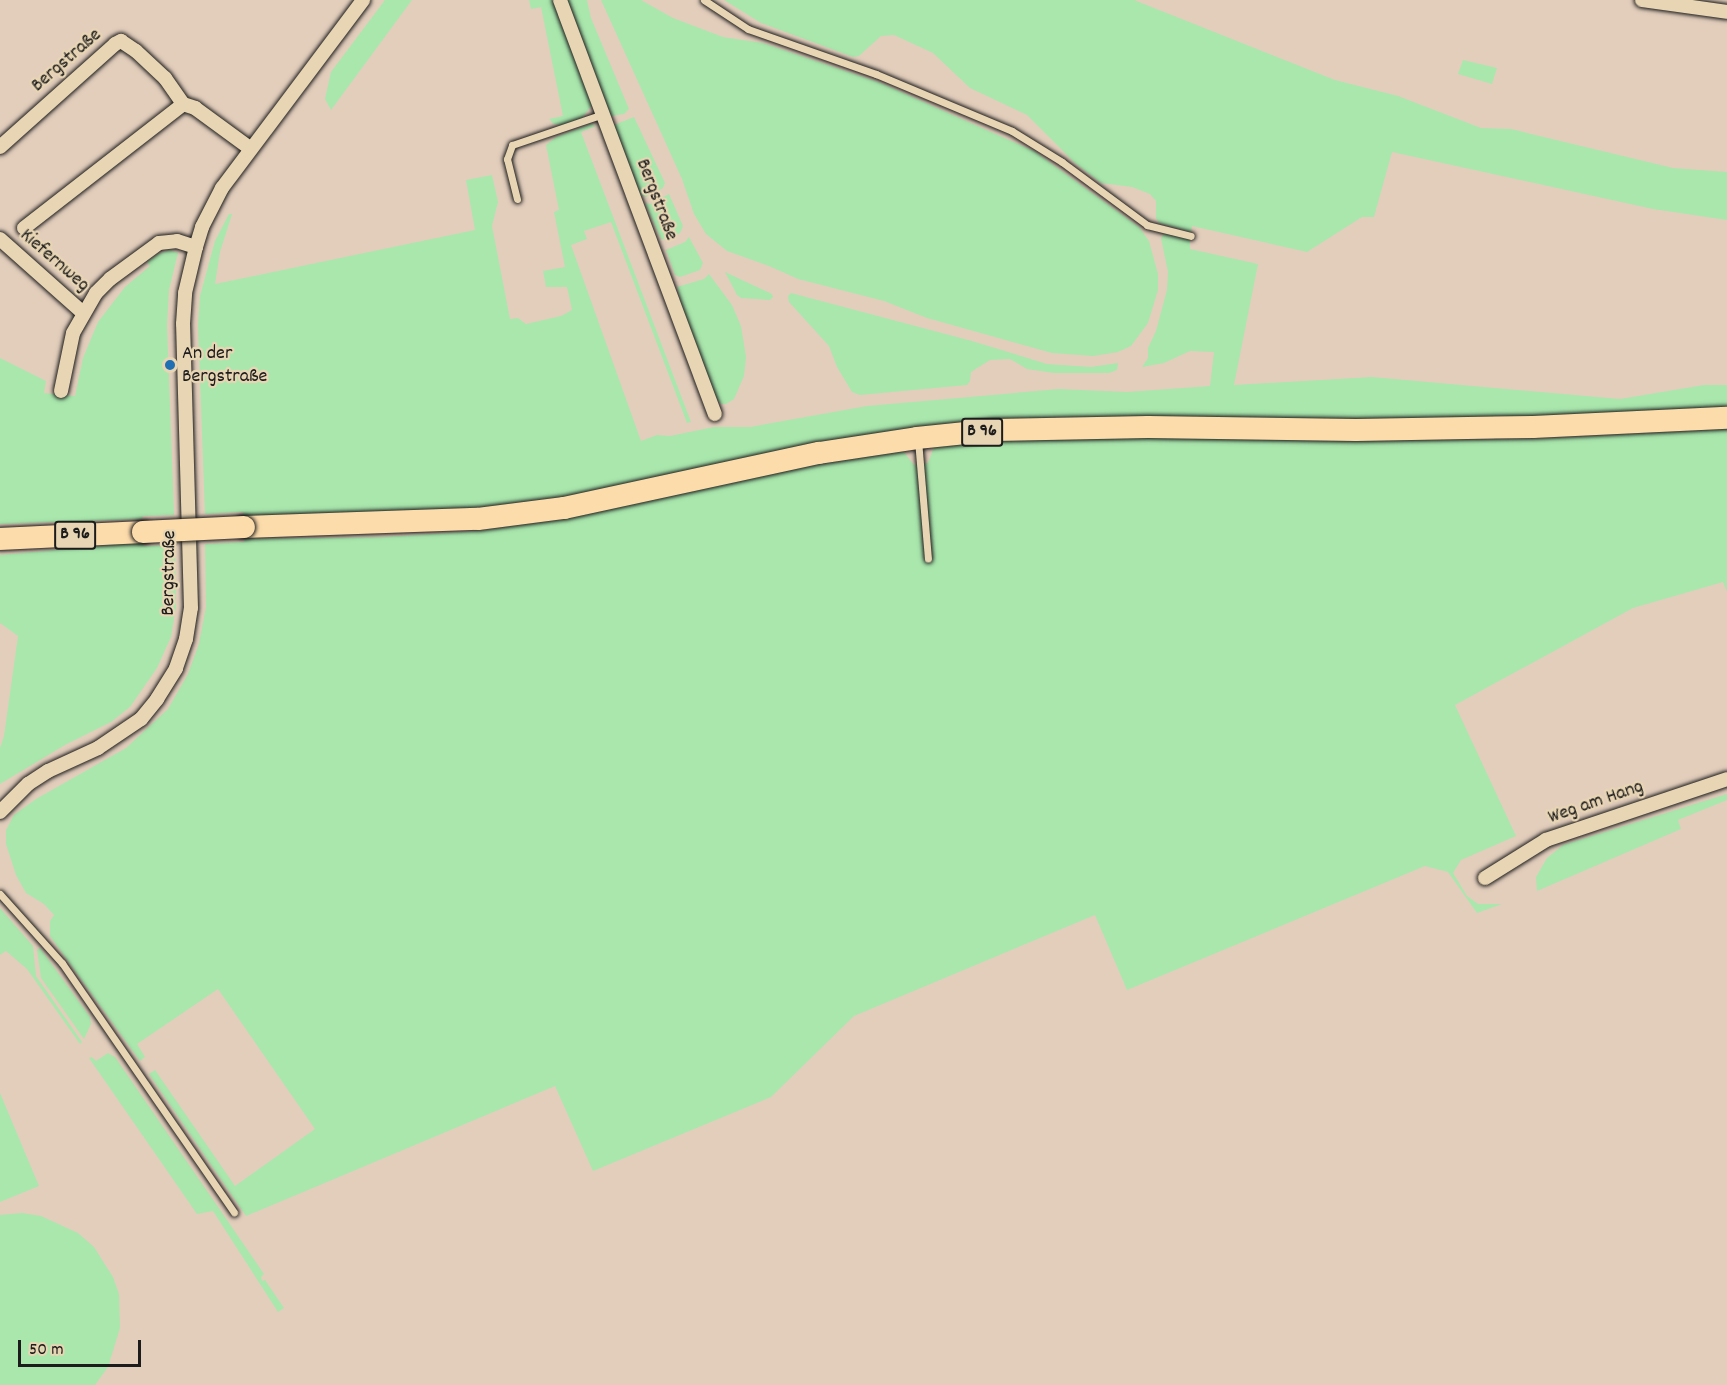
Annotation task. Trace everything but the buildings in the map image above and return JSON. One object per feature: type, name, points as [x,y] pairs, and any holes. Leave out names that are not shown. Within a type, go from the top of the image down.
[{"type":"main road","name":"B 96","points":[[0,538],[478,519],[564,508],[819,453],[917,438],[1057,428],[1379,430],[1533,427],[1727,418]]},
{"type":"street","name":"Bergstraße","points":[[0,812],[28,784],[48,771],[98,748],[127,730],[157,699],[176,668],[192,608],[183,324],[185,293],[196,247],[202,227],[218,195],[363,0]]},
{"type":"street","name":"Bergstraße","points":[[560,0],[715,414]]},
{"type":"street","points":[[1642,0],[1727,12]]},
{"type":"street","name":"Bergstraße","points":[[0,147],[114,44],[121,41],[136,51],[165,78],[183,104],[195,108],[251,149]]},
{"type":"street","points":[[24,228],[183,104]]},
{"type":"street","name":"Kiefernweg","points":[[0,239],[83,312]]},
{"type":"street","points":[[61,391],[69,348],[83,312],[110,279],[149,248],[168,240],[196,247]]},
{"type":"street","name":"Weg am Hang","points":[[1485,878],[1546,840],[1727,779]]},
{"type":"lane","points":[[704,0],[748,29],[876,74],[1012,131],[1062,162],[1147,225],[1191,236]]},
{"type":"lane","points":[[517,199],[507,159],[512,145],[603,114]]},
{"type":"lane","points":[[917,438],[928,559]]},
{"type":"lane","points":[[0,894],[62,963],[234,1212]]},
{"type":"green space","points":[[385,0],[412,0],[331,110],[325,99],[331,72]]},
{"type":"green space","points":[[529,0],[555,0],[593,104],[581,119],[562,125],[554,124],[549,119],[563,116],[541,7],[531,9]]},
{"type":"green space","points":[[566,0],[587,0],[591,18],[629,109],[624,114],[611,116]]},
{"type":"green space","points":[[601,0],[641,0],[673,18],[723,37],[763,43],[881,83],[1034,151],[1139,227],[1149,241],[1158,274],[1158,290],[1148,323],[1131,346],[1118,352],[1093,356],[1052,353],[927,318],[884,301],[798,279],[727,251],[706,234],[694,214],[682,179]]},
{"type":"green space","points":[[724,0],[1134,0],[1335,80],[1398,96],[1481,128],[1511,129],[1673,168],[1727,172],[1727,220],[1653,209],[1392,152],[1374,217],[1362,217],[1307,252],[1192,226],[1191,232],[1159,223],[1156,218],[1156,201],[1150,194],[1132,187],[1101,183],[1075,163],[1027,115],[970,88],[933,53],[894,35],[881,36],[859,56],[853,57],[761,23]]},
{"type":"green space","points":[[1463,60],[1497,68],[1492,84],[1458,74]]},
{"type":"green space","points":[[634,117],[665,183],[663,188],[646,197],[641,195],[614,125]]},
{"type":"green space","points":[[591,124],[596,126],[581,132],[691,422],[687,423],[611,222],[584,231],[587,239],[571,245],[641,441],[657,435],[670,436],[714,427],[750,427],[867,406],[1059,389],[1127,392],[1210,386],[1214,352],[1190,351],[1164,363],[1142,367],[1148,358],[1148,348],[1156,331],[1167,290],[1168,272],[1161,238],[1164,234],[1190,239],[1190,249],[1258,264],[1234,385],[1372,377],[1620,399],[1704,385],[1727,385],[1727,410],[1533,419],[1354,421],[1057,417],[993,420],[563,497],[478,508],[244,516],[243,512],[205,514],[198,325],[200,296],[215,241],[229,214],[232,214],[220,252],[215,284],[475,230],[466,180],[492,175],[498,202],[492,226],[510,319],[518,318],[526,324],[561,316],[572,310],[567,287],[546,287],[543,271],[565,267],[554,212],[559,210],[546,145],[556,137]]},
{"type":"green space","points":[[669,194],[683,226],[680,233],[668,240],[661,239],[645,203],[651,204]]},
{"type":"green space","points":[[689,237],[703,263],[700,270],[680,277],[675,275],[666,250],[685,242]]},
{"type":"green space","points":[[170,250],[178,253],[169,290],[167,325],[174,515],[143,516],[142,519],[0,524],[0,358],[46,381],[44,393],[75,396],[83,358],[98,322],[125,287],[150,266],[147,262],[158,254]]},
{"type":"green space","points":[[725,272],[772,294],[773,297],[770,300],[741,298],[737,295]]},
{"type":"green space","points":[[709,274],[732,305],[741,326],[746,357],[744,376],[734,399],[726,404],[721,404],[714,396],[685,318],[677,287],[704,279]]},
{"type":"green space","points":[[791,293],[972,341],[1047,364],[1091,367],[1118,363],[1117,370],[1109,373],[1054,373],[1027,369],[1010,359],[990,360],[971,372],[967,385],[860,395],[852,392],[837,367],[829,346],[789,302],[788,296]]},
{"type":"green space","points":[[1727,429],[1727,592],[1723,582],[1633,608],[1455,705],[1516,836],[1461,860],[1453,873],[1467,896],[1478,904],[1502,904],[1477,913],[1448,872],[1425,866],[1127,990],[1095,915],[854,1016],[771,1097],[593,1171],[555,1086],[246,1216],[149,1074],[155,1070],[235,1186],[315,1129],[218,989],[137,1044],[145,1057],[140,1061],[50,936],[50,921],[54,915],[44,904],[26,893],[16,875],[6,844],[6,830],[14,815],[36,799],[126,748],[168,709],[188,674],[199,644],[206,607],[205,544],[244,542],[245,539],[382,537],[478,531],[565,519],[819,464],[903,451],[914,465],[928,463],[934,447],[995,441],[1149,438],[1356,441],[1534,439]]},
{"type":"green space","points":[[143,542],[144,546],[175,545],[176,607],[171,637],[157,668],[130,707],[111,722],[65,745],[0,784],[0,748],[4,736],[18,636],[0,623],[0,555]]},
{"type":"green space","points":[[1727,794],[1727,800],[1678,820],[1681,829],[1537,891],[1536,877],[1547,858],[1563,845]]},
{"type":"green space","points":[[0,908],[33,946],[36,976],[82,1042],[80,1044],[27,969],[6,951],[0,955]]},
{"type":"green space","points":[[40,948],[90,1017],[91,1024],[84,1039],[41,978],[37,950]]},
{"type":"green space","points":[[108,1053],[115,1057],[264,1274],[261,1277],[262,1281],[265,1280],[284,1308],[278,1312],[213,1211],[197,1214],[89,1058],[92,1057],[96,1061]]},
{"type":"green space","points":[[0,1093],[39,1186],[0,1202]]},
{"type":"green space","points":[[22,1213],[41,1216],[78,1233],[94,1247],[113,1277],[119,1294],[120,1328],[108,1367],[95,1385],[0,1385],[0,1215]]},
{"type":"place","name":"An der Bergstraße","points":[[170,365]]}]
